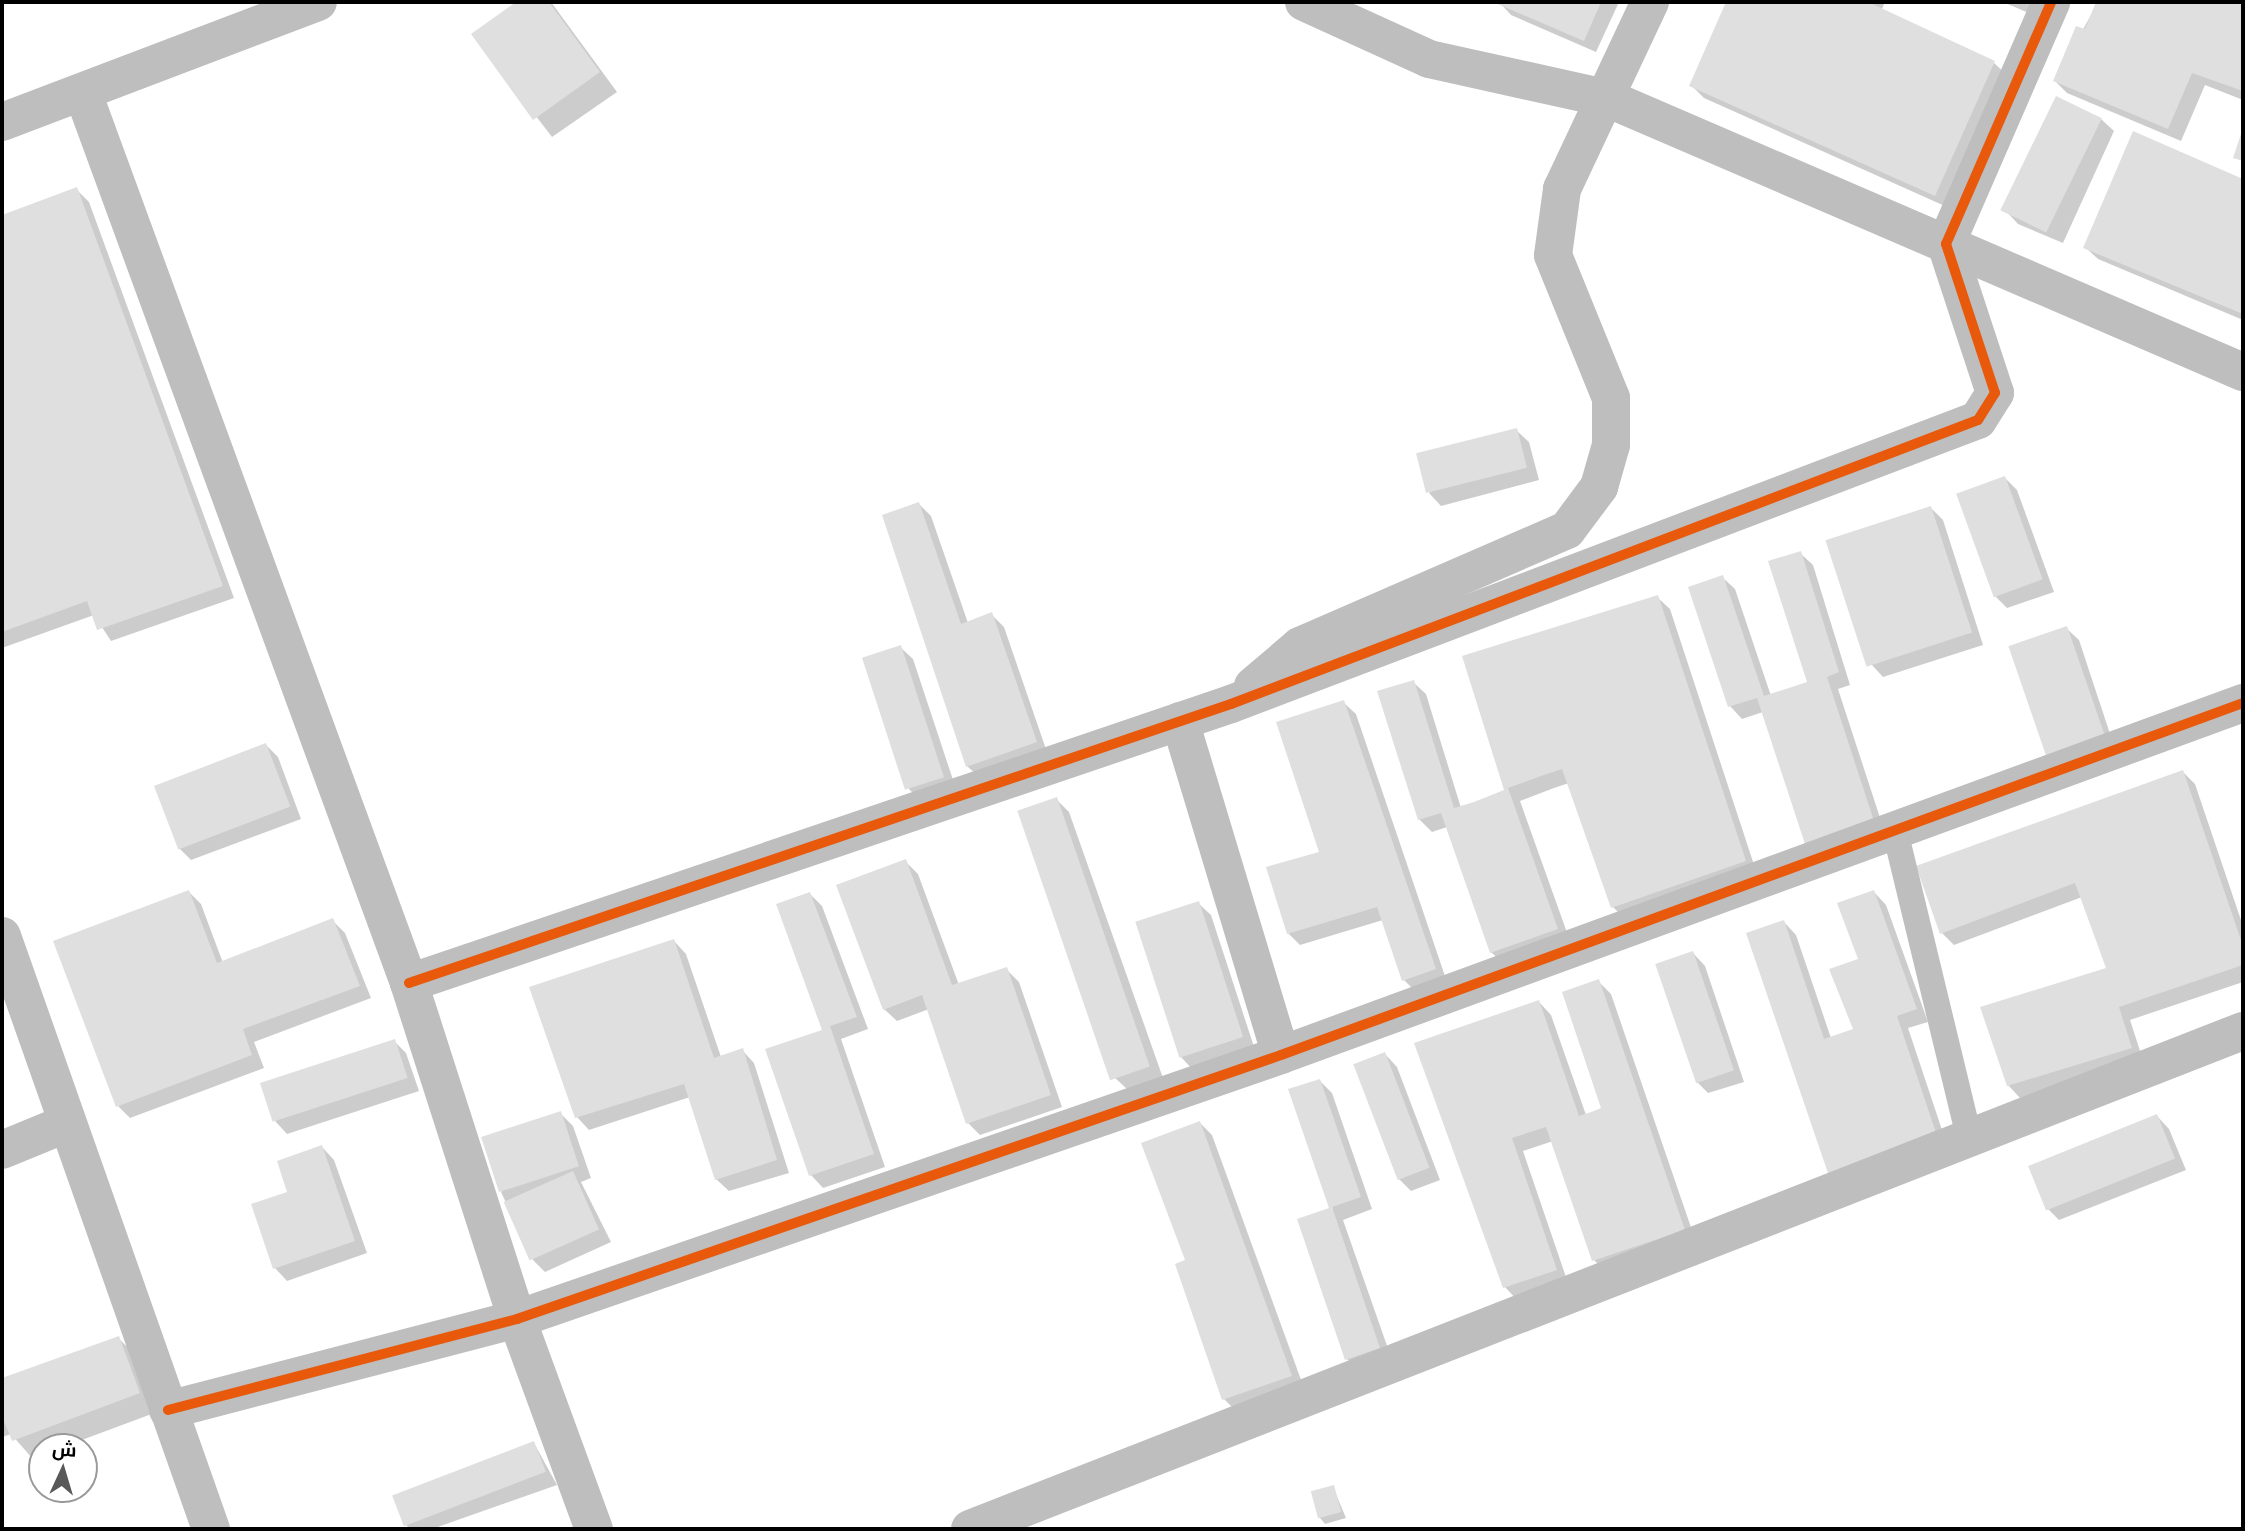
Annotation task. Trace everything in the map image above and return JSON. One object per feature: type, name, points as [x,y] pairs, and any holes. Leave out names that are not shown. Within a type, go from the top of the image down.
[{"type":"street","points":[[2,122],[317,2]]},
{"type":"street","points":[[1304,2],[1429,59],[1609,99],[2243,372]]},
{"type":"street","points":[[1231,704],[1300,646],[1567,530],[1599,487],[1611,445],[1611,398],[1553,255],[1562,189],[1609,99],[1650,2]]},
{"type":"street","points":[[409,983],[1231,704],[1978,420],[1995,393],[1946,244],[2051,2]]},
{"type":"street","points":[[83,93],[409,983],[517,1319],[594,1529]]},
{"type":"street","points":[[168,1410],[517,1319],[1281,1055],[2243,703]]},
{"type":"street","points":[[1180,722],[1281,1055]]},
{"type":"street","points":[[2,936],[65,1124],[211,1529]]},
{"type":"street","points":[[970,1529],[1970,1142],[2243,1031]]},
{"type":"street","points":[[2,1150],[65,1124]]},
{"type":"lane","points":[[1895,831],[1970,1142]]},
{"type":"building","points":[[516,2],[549,2],[600,72],[533,120],[471,34]]},
{"type":"building","points":[[1493,2],[1601,2],[1584,41]]},
{"type":"building","points":[[1726,2],[1868,2],[1995,61],[1935,196],[1689,86]]},
{"type":"building","points":[[2096,2],[2243,2],[2243,91],[2192,73],[2168,129],[2053,81],[2076,26],[2085,29]]},
{"type":"building","points":[[2056,96],[2102,118],[2046,233],[2000,210]]},
{"type":"building","points":[[2243,128],[2243,161],[2233,158]]},
{"type":"building","points":[[2133,131],[2243,179],[2243,314],[2083,248]]},
{"type":"building","points":[[77,187],[223,586],[97,630],[87,601],[2,632],[2,215]]},
{"type":"building","points":[[1517,428],[1527,468],[1426,493],[1416,453]]},
{"type":"building","points":[[2005,476],[2043,579],[1994,597],[1956,494]]},
{"type":"building","points":[[919,502],[961,624],[992,612],[1037,742],[966,767],[882,515]]},
{"type":"building","points":[[1931,506],[1972,632],[1867,667],[1825,540]]},
{"type":"building","points":[[1801,551],[1839,672],[1827,677],[1874,821],[1805,844],[1757,698],[1728,707],[1688,587],[1723,575],[1764,696],[1807,682],[1768,561]]},
{"type":"building","points":[[1658,595],[1746,861],[1611,908],[1562,769],[1541,776],[1508,788],[1558,929],[1490,953],[1441,813],[1418,820],[1377,691],[1414,680],[1454,808],[1474,802],[1504,790],[1462,656]]},
{"type":"building","points":[[2067,626],[2107,741],[2048,762],[2008,646]]},
{"type":"building","points":[[901,645],[944,777],[905,790],[862,658]]},
{"type":"building","points":[[1344,700],[1436,969],[1402,981],[1377,907],[1287,934],[1266,867],[1319,852],[1276,722]]},
{"type":"building","points":[[266,743],[290,806],[178,849],[154,786]]},
{"type":"building","points":[[2183,770],[2243,946],[2243,965],[2119,1007],[2132,1048],[2007,1086],[1980,1007],[2106,968],[2075,883],[1940,934],[1916,866]]},
{"type":"building","points":[[1057,797],[1150,1066],[1110,1080],[1017,811]]},
{"type":"building","points":[[906,859],[952,985],[1007,967],[1051,1095],[966,1124],[922,995],[883,1010],[836,885]]},
{"type":"building","points":[[189,890],[217,963],[333,918],[360,986],[243,1029],[252,1055],[116,1107],[53,941]]},
{"type":"building","points":[[1874,890],[1917,1009],[1897,1016],[1940,1145],[1831,1182],[1746,933],[1784,920],[1824,1039],[1853,1029],[1829,969],[1858,959],[1837,903]]},
{"type":"building","points":[[810,892],[857,1017],[830,1026],[874,1154],[809,1176],[765,1049],[822,1030],[776,904]]},
{"type":"building","points":[[1199,901],[1243,1037],[1179,1058],[1135,922]]},
{"type":"building","points":[[674,939],[714,1058],[743,1048],[777,1160],[715,1180],[684,1084],[575,1118],[529,987]]},
{"type":"building","points":[[1693,951],[1734,1070],[1696,1083],[1655,964]]},
{"type":"building","points":[[1599,979],[1685,1230],[1592,1261],[1546,1127],[1512,1138],[1557,1270],[1503,1288],[1414,1043],[1539,1000],[1579,1116],[1594,1111],[1601,1108],[1562,992]]},
{"type":"building","points":[[395,1039],[408,1078],[273,1122],[260,1083]]},
{"type":"building","points":[[1385,1052],[1429,1168],[1398,1180],[1353,1064]]},
{"type":"building","points":[[1320,1079],[1361,1197],[1332,1207],[1380,1348],[1345,1360],[1297,1219],[1329,1208],[1288,1089]]},
{"type":"building","points":[[561,1111],[579,1166],[499,1192],[481,1137]]},
{"type":"building","points":[[2157,1114],[2175,1159],[2046,1211],[2028,1166]]},
{"type":"building","points":[[1200,1121],[1292,1376],[1222,1400],[1175,1264],[1185,1260],[1141,1143]]},
{"type":"building","points":[[322,1145],[355,1241],[273,1269],[251,1204],[287,1192],[277,1161]]},
{"type":"building","points":[[573,1171],[599,1229],[530,1260],[504,1202]]},
{"type":"building","points":[[119,1336],[140,1393],[12,1441],[2,1416],[2,1378]]},
{"type":"building","points":[[534,1441],[546,1472],[404,1526],[392,1495]]},
{"type":"building","points":[[1334,1485],[1341,1512],[1318,1518],[1311,1491]]},
{"type":"cycle path","points":[[409,983],[1231,704],[1978,420],[1995,393],[1946,244],[2051,2]]},
{"type":"cycle path","points":[[168,1410],[517,1319],[1281,1055],[2243,703]]}]
